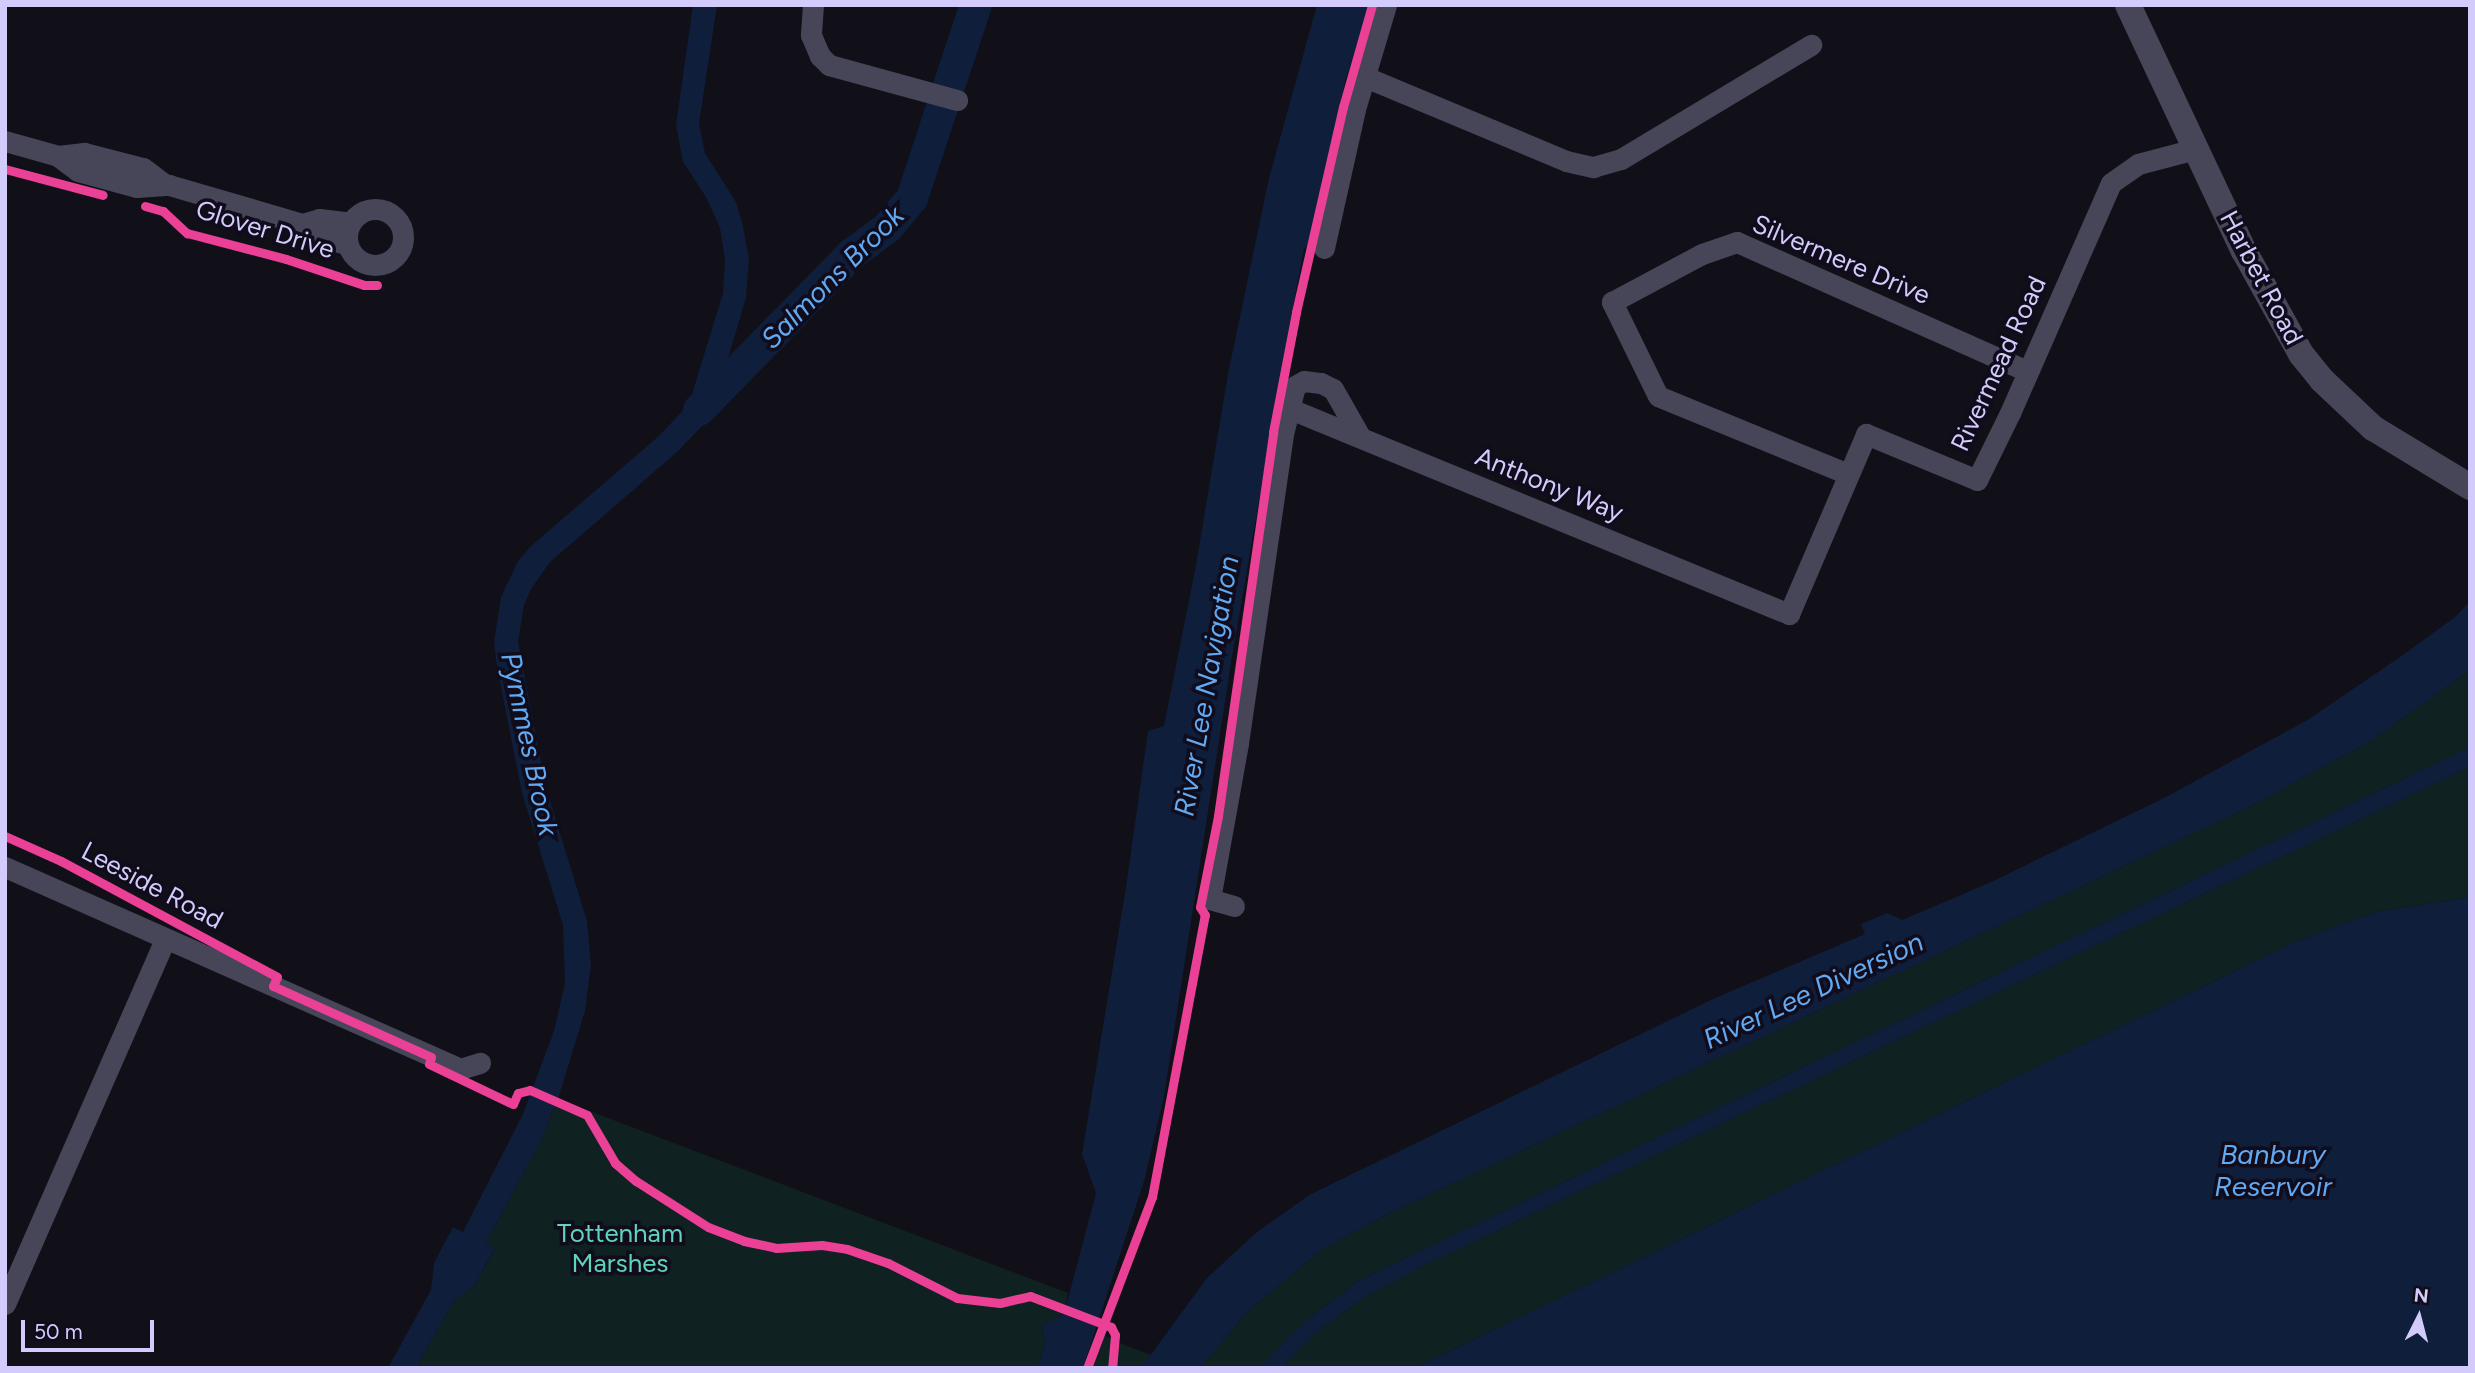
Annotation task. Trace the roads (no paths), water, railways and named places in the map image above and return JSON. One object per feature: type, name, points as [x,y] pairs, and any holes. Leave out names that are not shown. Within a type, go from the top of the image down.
[{"type":"street","points":[[813,5],[811,35],[820,56],[830,65],[950,98]]},
{"type":"street","points":[[1324,248],[1363,76],[1386,5]]},
{"type":"street","name":"Harbet Road","points":[[2128,5],[2195,149],[2284,324],[2322,380],[2373,428],[2470,487]]},
{"type":"street","points":[[1363,76],[1566,161],[1593,167],[1621,159],[1811,45]]},
{"type":"street","name":"Glover Drive","points":[[5,141],[58,156],[84,153],[143,168],[164,184],[303,224],[319,219],[349,234]]},
{"type":"street","name":"Rivermead Road","points":[[1789,614],[1866,434],[1977,480],[2110,183],[2138,163],[2195,149]]},
{"type":"street","name":"Silvermere Drive","points":[[1848,474],[1658,397],[1612,302],[1702,254],[1737,242],[2027,371]]},
{"type":"street","points":[[1234,906],[1210,899],[1238,743],[1288,408],[1295,386],[1304,381],[1321,383],[1332,388],[1361,438]]},
{"type":"street","name":"Anthony Way","points":[[1288,408],[1789,614]]},
{"type":"street","name":"Leeside Road","points":[[5,867],[165,940],[470,1066]]},
{"type":"street","points":[[5,1304],[165,940]]},
{"type":"water","name":"Pymmes Brook","points":[[693,5],[717,5],[699,124],[705,153],[736,202],[742,222],[749,258],[746,298],[710,418],[677,452],[549,563],[531,589],[524,605],[518,642],[546,788],[587,921],[591,965],[585,1011],[558,1099],[540,1142],[486,1243],[495,1248],[474,1286],[453,1302],[416,1368],[388,1368],[431,1290],[434,1263],[453,1227],[463,1232],[523,1114],[554,1031],[565,984],[563,925],[522,793],[497,667],[494,642],[501,597],[518,561],[531,546],[660,435],[689,404],[723,293],[725,260],[720,228],[706,197],[683,162],[676,125]]},
{"type":"water","name":"River Lee Navigation","points":[[1317,5],[1369,5],[1345,82],[1309,243],[1304,249],[1289,327],[1231,663],[1164,1096],[1145,1178],[1083,1368],[1038,1368],[1045,1343],[1042,1325],[1064,1314],[1096,1193],[1082,1154],[1126,887],[1148,731],[1164,726],[1196,565],[1228,374],[1269,178]]},
{"type":"water","name":"River Lee Diversion","points":[[2470,601],[2470,670],[2371,741],[2249,807],[1388,1214],[1324,1248],[1249,1310],[1200,1368],[1141,1368],[1207,1278],[1257,1232],[1311,1194],[1713,999],[1865,934],[1861,924],[1887,913],[1902,920],[1989,883],[2162,799],[2306,721],[2455,617]]},
{"type":"water","points":[[2470,747],[2470,767],[1429,1263],[1368,1295],[1319,1330],[1281,1368],[1259,1368],[1304,1322],[1360,1280]]},
{"type":"water","name":"Banbury Reservoir","points":[[2470,897],[2470,1368],[1415,1368],[2295,942],[2375,912]]},
{"type":"waterway","name":"Salmons Brook","points":[[699,410],[852,254],[887,228],[912,198],[976,5]]},
{"type":"park label","name":"Tottenham Marshes","points":[[620,1249]]}]
